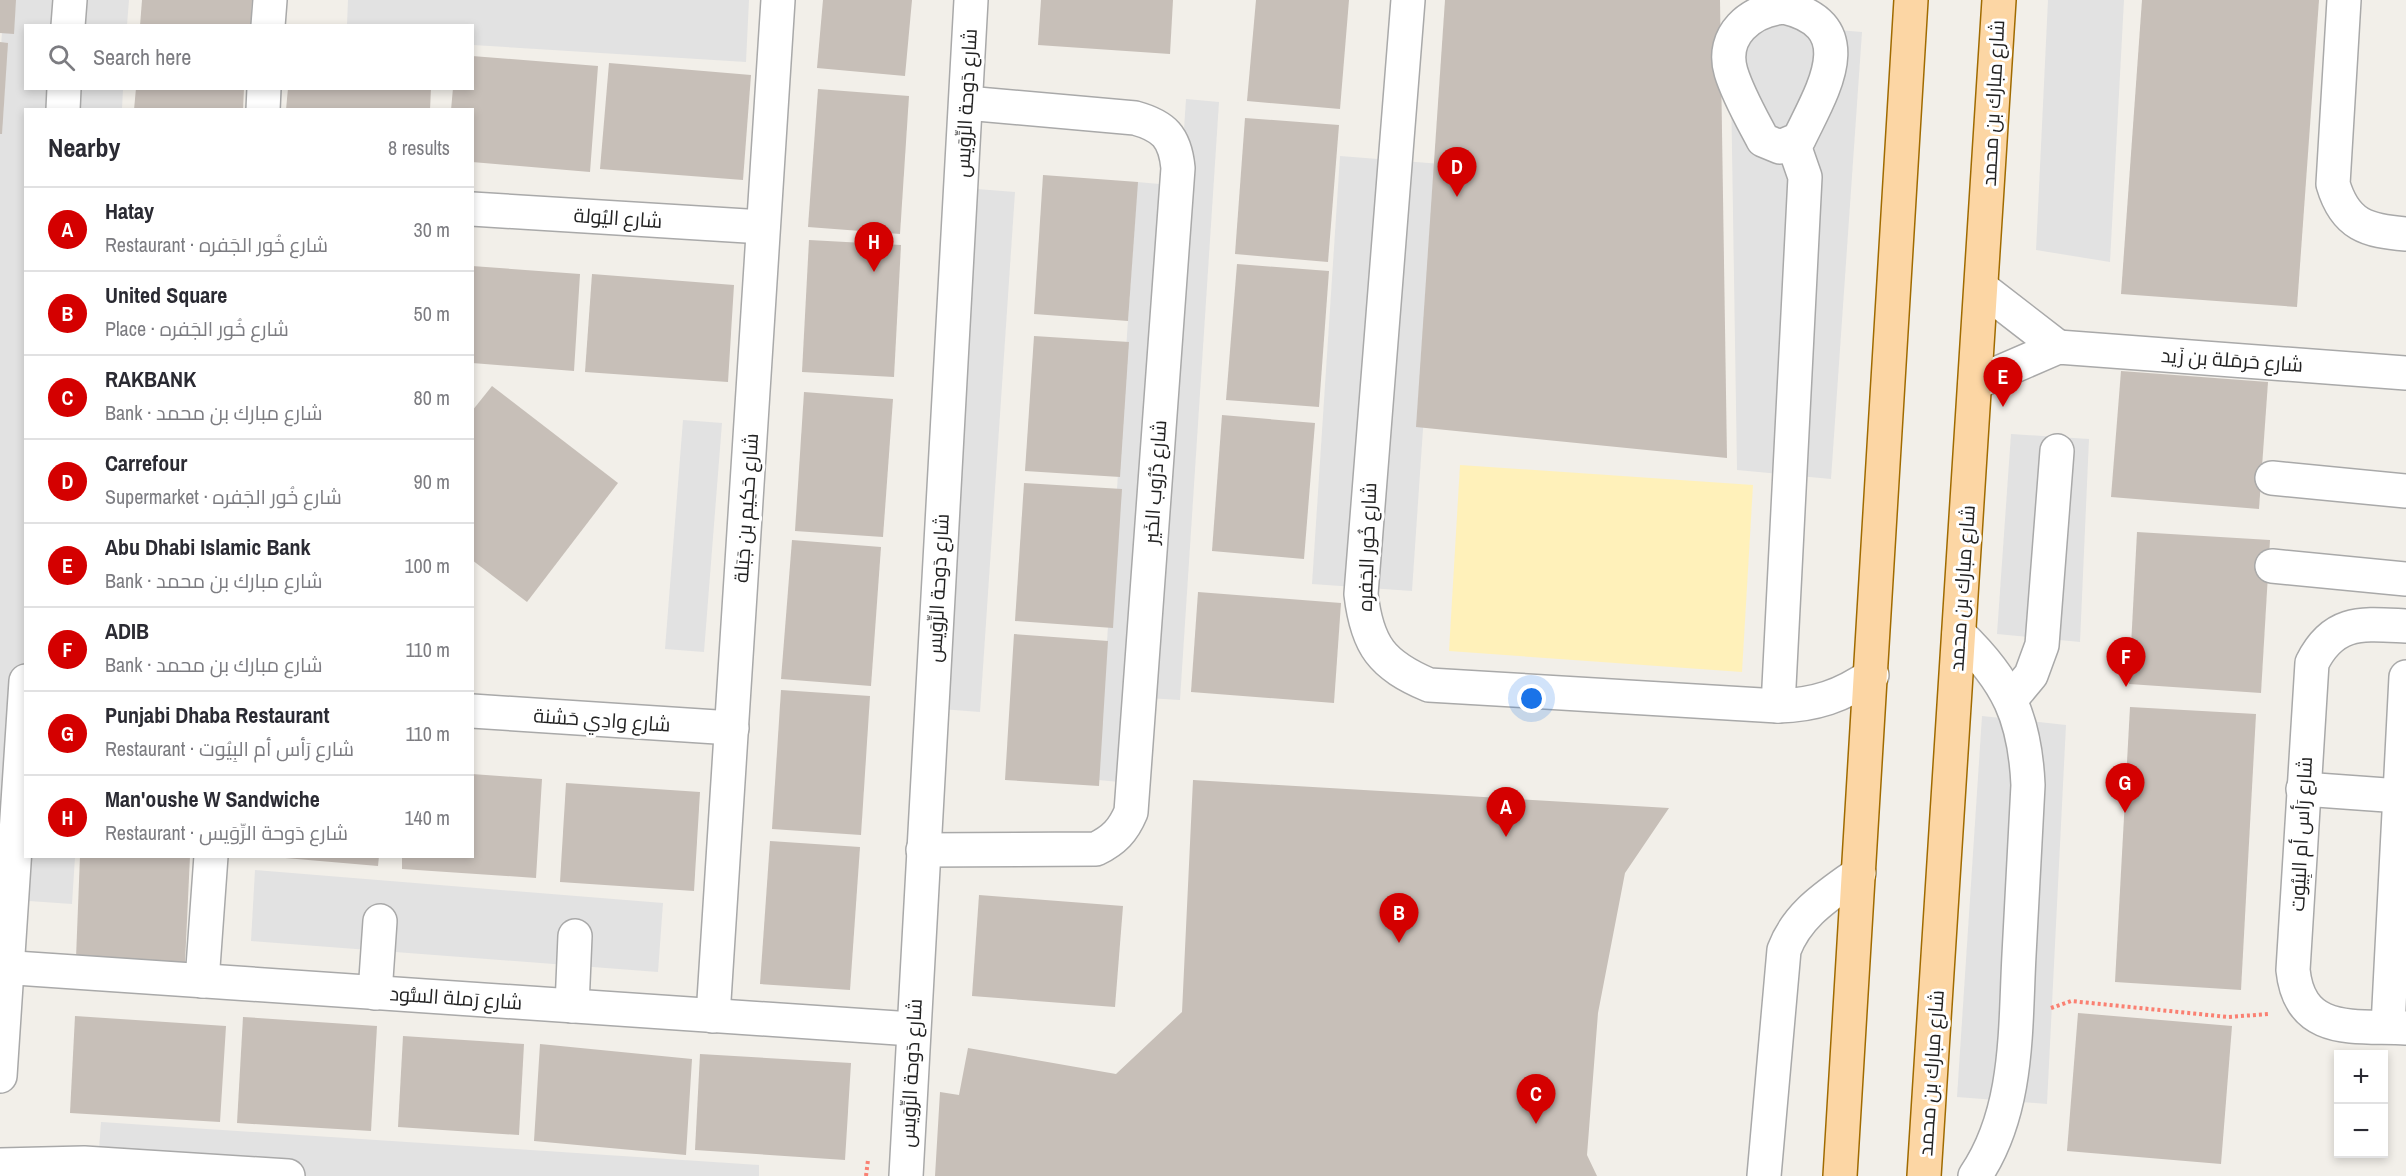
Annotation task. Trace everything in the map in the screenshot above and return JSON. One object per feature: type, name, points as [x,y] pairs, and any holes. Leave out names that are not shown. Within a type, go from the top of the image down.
[{"type":"main road","name":"شارع مبارك بن محمد","points":[[1924,1176],[1983,289],[1999,0]]},
{"type":"main road","points":[[1840,1176],[1872,675],[1910,2]]},
{"type":"street","points":[[68,24],[70,0]]},
{"type":"street","points":[[268,24],[270,0]]},
{"type":"street","name":"شارع حَكِيم بن جَبَلة","points":[[713,1016],[778,0]]},
{"type":"street","name":"شارع دَوحة الرِّوَيس","points":[[906,1176],[912,1029],[972,0]]},
{"type":"street","name":"شارع خُور الجَفره","points":[[1408,0],[1361,594],[1364,625],[1377,651],[1401,673],[1429,686],[1778,706],[1803,705],[1827,700],[1851,690],[1872,675]]},
{"type":"street","points":[[2344,0],[2333,184],[2338,200],[2348,214],[2361,225],[2376,232],[2406,234]]},
{"type":"street","points":[[63,108],[64,90]]},
{"type":"street","points":[[262,108],[264,90]]},
{"type":"street","name":"شارع دُرُوب الخَير","points":[[923,850],[1096,849],[1111,842],[1124,829],[1131,812],[1178,168],[1177,152],[1168,135],[1154,123],[1135,118],[966,103]]},
{"type":"street","points":[[1778,706],[1805,177],[1797,154],[1789,145]]},
{"type":"street","name":"شارع اليُولة","points":[[474,209],[764,227]]},
{"type":"street","points":[[1983,289],[2058,347]]},
{"type":"street","name":"شارع حَرمَلة بن زَيد","points":[[1975,383],[2058,347],[2406,373]]},
{"type":"street","points":[[2011,699],[2031,675],[2042,645],[2058,451]]},
{"type":"street","points":[[2272,478],[2406,491]]},
{"type":"street","points":[[2272,566],[2406,579]]},
{"type":"street","name":"شارع رَأس أم البِيُوت","points":[[2302,1003],[2294,981],[2293,970],[2312,663],[2320,647],[2332,635],[2348,626],[2366,624],[2406,626]]},
{"type":"street","points":[[1959,634],[1984,658],[2011,699],[2019,717],[2026,751],[2028,785],[2016,1019],[2009,1098],[2000,1129],[1987,1158],[1975,1176]]},
{"type":"street","points":[[2302,1003],[2323,1020],[2335,1025],[2397,1027],[2402,835],[2400,796],[2406,677]]},
{"type":"street","points":[[0,1076],[3,968],[24,706]]},
{"type":"street","name":"شارع وادِي حَشنة","points":[[474,711],[732,728]]},
{"type":"street","points":[[2303,789],[2400,796]]},
{"type":"street","points":[[202,981],[211,858]]},
{"type":"street","points":[[1764,1176],[1784,950],[1791,933],[1803,916],[1859,873]]},
{"type":"street","points":[[375,993],[380,921]]},
{"type":"street","points":[[572,1006],[575,936]]},
{"type":"street","name":"شارع رَملة السُّود","points":[[3,968],[912,1029]]},
{"type":"street","points":[[0,1166],[84,1163],[288,1176]]},
{"type":"street","points":[[0,1166],[18,1176]]},
{"type":"path","points":[[2016,1019],[2071,1001],[2228,1017],[2273,1014],[2302,1003]]},
{"type":"path","points":[[866,1176],[868,1160]]},
{"type":"sand","points":[[1460,465],[1753,485],[1742,672],[1449,651]]},
{"type":"shaded area","points":[[4,0],[129,0],[127,24],[24,24],[24,90],[123,90],[122,108],[24,108],[24,858],[75,858],[72,904],[0,899],[0,64]]},
{"type":"shaded area","points":[[348,0],[749,0],[746,62],[474,45],[474,24],[347,24]]},
{"type":"shaded area","points":[[2048,0],[2124,0],[2110,262],[2036,250]]},
{"type":"shaded area","points":[[1730,21],[1862,32],[1831,479],[1737,470]]},
{"type":"shaded area","points":[[1186,99],[1219,102],[1180,700],[1147,698]]},
{"type":"shaded area","points":[[1340,156],[1441,164],[1412,591],[1312,584]]},
{"type":"shaded area","points":[[1137,182],[1171,185],[1131,783],[1098,780]]},
{"type":"shaded area","points":[[977,189],[1015,192],[980,712],[941,709]]},
{"type":"shaded area","points":[[683,420],[722,423],[704,652],[665,649]]},
{"type":"shaded area","points":[[2011,434],[2089,439],[2080,642],[1997,634]]},
{"type":"shaded area","points":[[1982,716],[2066,725],[2047,1104],[1957,1097]]},
{"type":"shaded area","points":[[255,870],[663,903],[658,972],[251,941]]},
{"type":"shaded area","points":[[101,1122],[759,1165],[759,1176],[97,1176]]},
{"type":"building","points":[[0,0],[16,0],[14,34],[0,33]]},
{"type":"building","points":[[142,0],[252,0],[251,24],[140,24]]},
{"type":"building","points":[[823,0],[912,0],[905,76],[817,68]]},
{"type":"building","points":[[1041,0],[1173,0],[1170,54],[1038,45]]},
{"type":"building","points":[[1256,0],[1349,0],[1340,109],[1247,101]]},
{"type":"building","points":[[1445,0],[1720,0],[1727,458],[1416,427]]},
{"type":"building","points":[[2142,0],[2319,0],[2297,307],[2121,294]]},
{"type":"building","points":[[0,42],[8,43],[2,134],[0,134]]},
{"type":"building","points":[[474,56],[598,66],[590,172],[474,162],[474,108],[451,108],[453,90],[474,90]]},
{"type":"building","points":[[609,63],[751,75],[743,180],[600,169]]},
{"type":"building","points":[[818,89],[909,96],[900,234],[808,227]]},
{"type":"building","points":[[136,90],[244,90],[243,108],[134,108]]},
{"type":"building","points":[[288,90],[431,90],[430,108],[286,108]]},
{"type":"building","points":[[1245,118],[1339,125],[1328,262],[1235,254]]},
{"type":"building","points":[[1043,175],[1138,182],[1128,321],[1034,314]]},
{"type":"building","points":[[809,240],[901,245],[894,377],[802,372]]},
{"type":"building","points":[[1237,264],[1329,271],[1319,407],[1226,400]]},
{"type":"building","points":[[474,266],[580,274],[574,371],[474,363]]},
{"type":"building","points":[[592,274],[734,285],[728,382],[585,372]]},
{"type":"building","points":[[1034,336],[1129,342],[1120,477],[1025,471]]},
{"type":"building","points":[[2121,371],[2268,382],[2259,509],[2111,497]]},
{"type":"building","points":[[492,386],[618,483],[527,602],[474,562],[474,408]]},
{"type":"building","points":[[804,392],[893,399],[883,537],[795,531]]},
{"type":"building","points":[[1222,415],[1315,423],[1304,559],[1212,551]]},
{"type":"building","points":[[1024,483],[1122,489],[1113,628],[1015,621]]},
{"type":"building","points":[[2137,532],[2270,540],[2261,693],[2129,684]]},
{"type":"building","points":[[792,540],[881,547],[871,686],[781,679]]},
{"type":"building","points":[[1198,592],[1341,603],[1334,703],[1191,692]]},
{"type":"building","points":[[1014,634],[1108,641],[1099,786],[1005,780]]},
{"type":"building","points":[[781,690],[870,696],[861,835],[772,829]]},
{"type":"building","points":[[2130,707],[2256,714],[2241,990],[2115,982]]},
{"type":"building","points":[[474,774],[542,779],[536,878],[402,869],[402,858],[474,858]]},
{"type":"building","points":[[1193,780],[1669,808],[1625,873],[1598,1013],[1587,1155],[1597,1176],[935,1176],[940,1092],[959,1095],[968,1048],[1116,1074],[1182,1012]]},
{"type":"building","points":[[566,783],[700,792],[694,891],[560,882]]},
{"type":"building","points":[[770,841],[860,847],[850,990],[760,984]]},
{"type":"building","points":[[80,858],[190,858],[185,963],[76,958]]},
{"type":"building","points":[[285,858],[379,858],[378,866]]},
{"type":"building","points":[[979,895],[1123,906],[1115,1007],[972,996]]},
{"type":"building","points":[[2078,1013],[2232,1026],[2221,1164],[2067,1151]]},
{"type":"building","points":[[75,1016],[226,1026],[220,1122],[70,1113]]},
{"type":"building","points":[[243,1017],[377,1026],[371,1131],[237,1123]]},
{"type":"building","points":[[403,1036],[524,1044],[519,1135],[398,1127]]},
{"type":"building","points":[[540,1044],[692,1059],[686,1155],[534,1141]]},
{"type":"building","points":[[700,1054],[851,1063],[845,1160],[695,1150]]},
{"type":"place","name":"Carrefour","points":[[1457,197]]},
{"type":"place","name":"Man'oushe W Sandwiche","points":[[874,272]]},
{"type":"place","name":"Abu Dhabi Islamic Bank","points":[[2003,407]]},
{"type":"place","name":"ADIB","points":[[2126,687]]},
{"type":"place","name":"Punjabi Dhaba Restaurant","points":[[2125,813]]},
{"type":"place","name":"Hatay","points":[[1506,837]]},
{"type":"place","name":"United Square","points":[[1399,943]]},
{"type":"place","name":"RAKBANK","points":[[1536,1124]]}]
